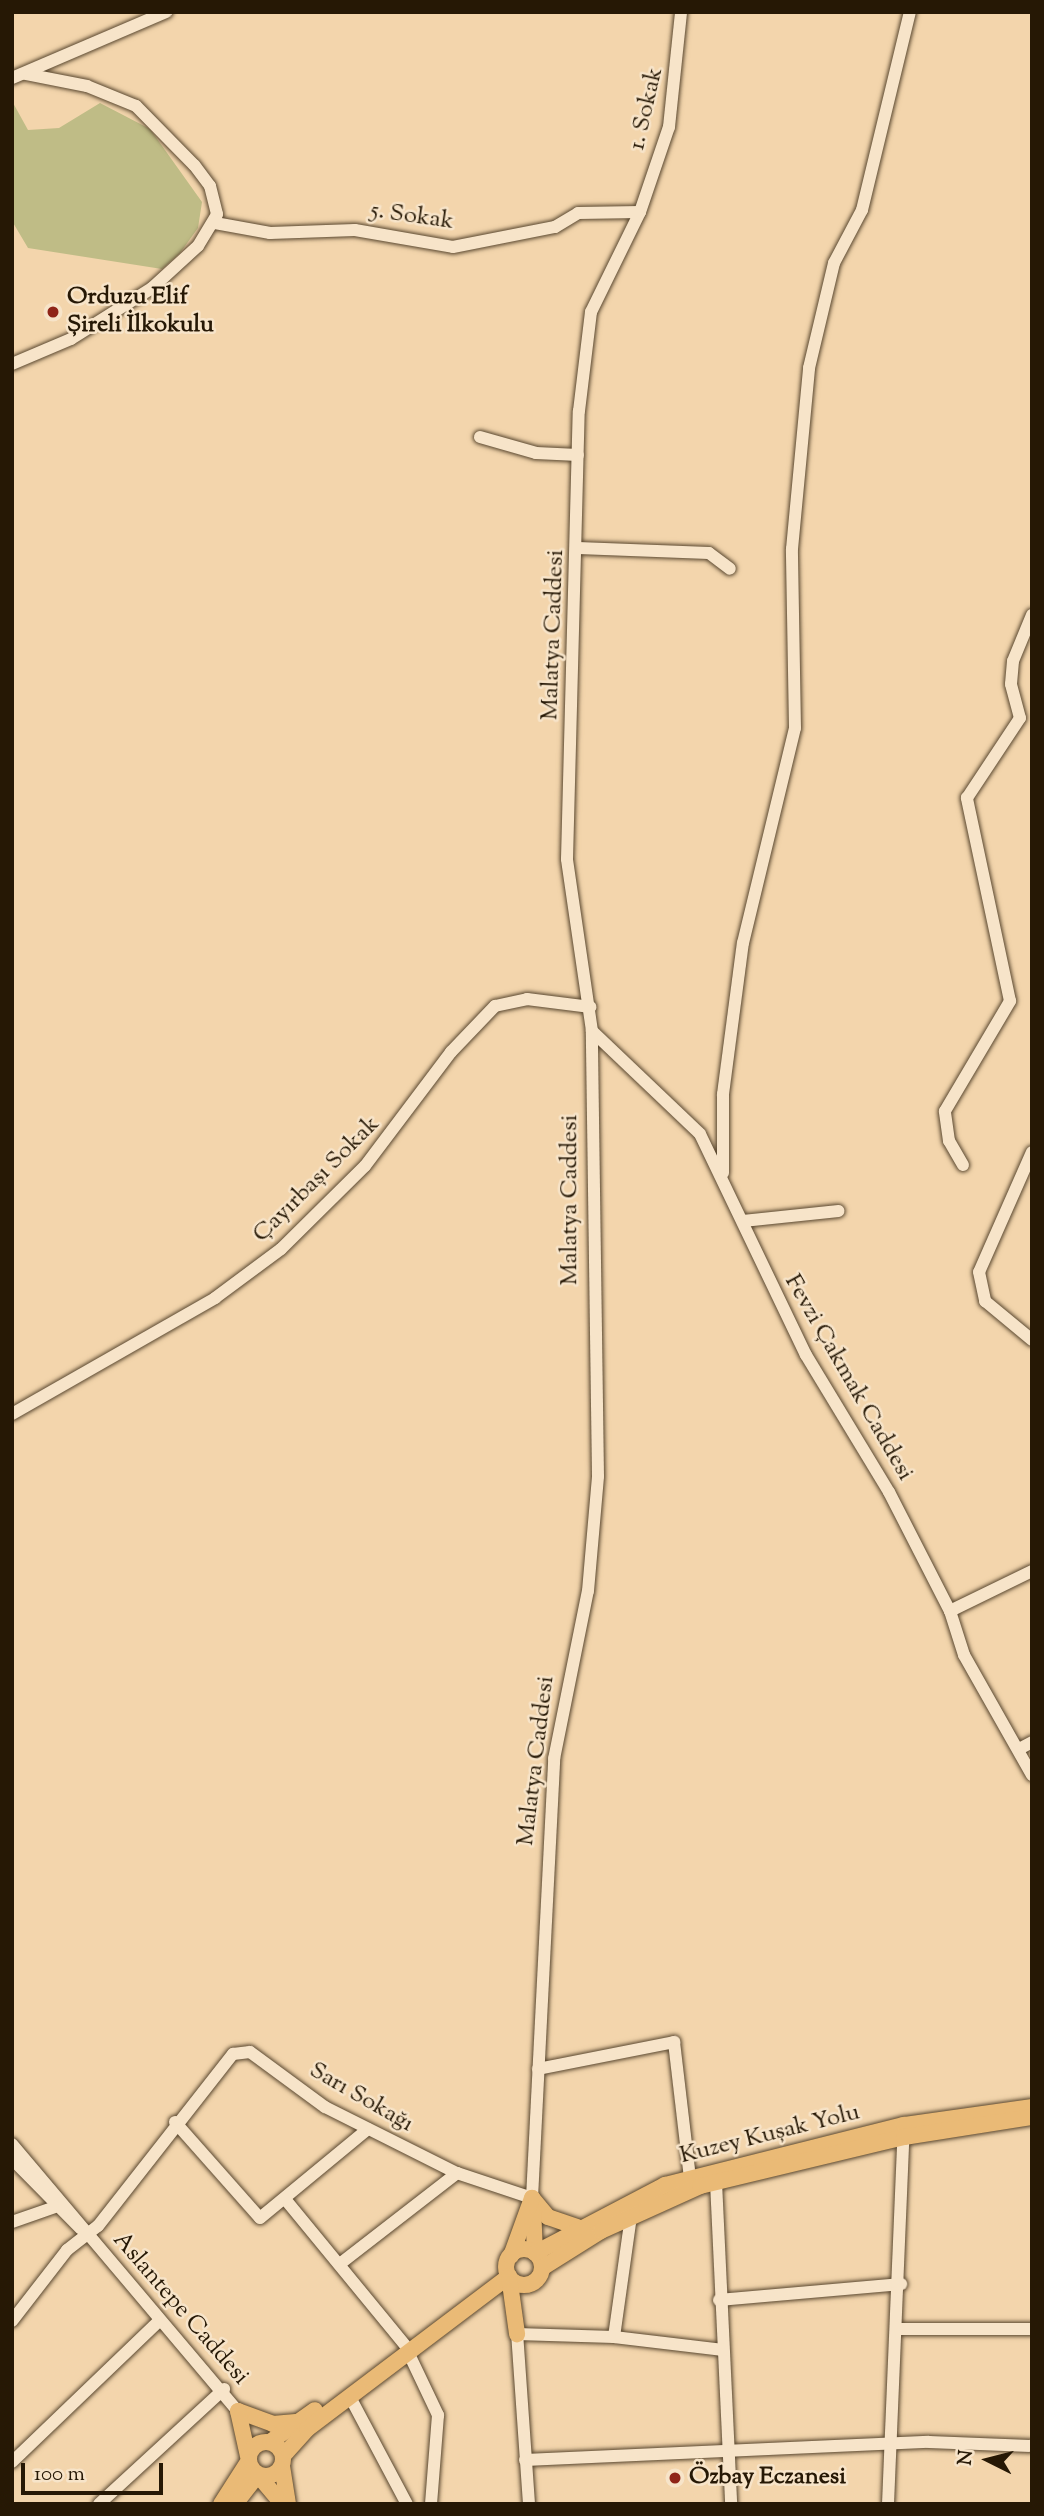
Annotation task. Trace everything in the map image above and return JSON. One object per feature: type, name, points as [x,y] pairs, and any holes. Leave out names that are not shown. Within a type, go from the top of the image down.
[{"type":"main road","name":"Kuzey Kuşak Yolu","points":[[534,2253],[577,2227],[690,2178],[904,2131],[1032,2108]]},
{"type":"main road","name":"Kuzey Kuşak Yolu","points":[[528,2284],[542,2268],[631,2216],[716,2182],[904,2131],[1032,2118]]},
{"type":"main road","points":[[532,2198],[548,2217],[577,2227]]},
{"type":"main road","points":[[532,2198],[534,2253],[542,2268]]},
{"type":"main road","points":[[221,2504],[248,2459],[268,2442],[492,2289],[509,2265],[532,2198]]},
{"type":"main road","points":[[258,2475],[274,2475],[282,2461],[350,2397],[509,2265],[534,2253]]},
{"type":"main road","points":[[509,2265],[528,2284],[517,2334]]},
{"type":"main road","points":[[509,2265],[517,2334]]},
{"type":"main road","points":[[492,2289],[513,2297]]},
{"type":"main road","points":[[239,2411],[273,2424],[299,2422]]},
{"type":"main road","points":[[239,2411],[282,2461],[288,2504]]},
{"type":"main road","points":[[239,2411],[248,2459],[282,2504]]},
{"type":"main road","points":[[235,2504],[258,2475]]},
{"type":"street","points":[[19,76],[166,12]]},
{"type":"street","name":"1. Sokak","points":[[640,212],[669,127],[681,12]]},
{"type":"street","points":[[723,1173],[723,1094],[743,943],[795,728],[792,549],[809,368],[834,263],[862,210],[910,12]]},
{"type":"street","points":[[12,364],[71,339],[152,288],[215,223],[217,201],[210,186],[156,121],[110,93],[19,76]]},
{"type":"street","name":"5. Sokak","points":[[215,223],[270,233],[355,230],[453,247],[555,227],[579,212],[640,212]]},
{"type":"street","name":"Malatya Caddesi","points":[[532,2198],[554,1759],[588,1591],[598,1476],[592,1031],[567,859],[578,548],[578,455],[588,324],[640,212]]},
{"type":"street","points":[[480,437],[536,453],[578,455]]},
{"type":"street","points":[[578,548],[709,553],[730,569]]},
{"type":"street","points":[[963,1165],[946,1132],[947,1103],[1010,1001],[967,798],[1020,718],[1012,668],[1032,615]]},
{"type":"street","name":"Çayırbaşı Sokak","points":[[12,1414],[215,1298],[281,1249],[373,1157],[451,1052],[495,1006],[527,999],[590,1007]]},
{"type":"street","name":"Fevzi Çakmak Caddesi","points":[[592,1031],[700,1133],[723,1173],[806,1355],[868,1454],[950,1611],[964,1655],[1032,1775]]},
{"type":"street","points":[[1032,1152],[979,1272],[985,1301],[1032,1339]]},
{"type":"street","points":[[743,1221],[838,1211]]},
{"type":"street","points":[[950,1611],[1032,1571]]},
{"type":"street","points":[[1019,1749],[1032,1742]]},
{"type":"street","points":[[538,2069],[674,2042],[690,2178]]},
{"type":"street","name":"Sarı Sokağı","points":[[12,2321],[67,2250],[90,2235],[176,2122],[233,2054],[250,2052],[325,2108],[457,2173],[532,2198]]},
{"type":"street","points":[[176,2122],[260,2218],[368,2129]]},
{"type":"street","points":[[888,2504],[901,2284],[904,2131]]},
{"type":"street","points":[[12,2144],[90,2235]]},
{"type":"street","points":[[12,2159],[55,2207],[90,2235]]},
{"type":"street","points":[[341,2263],[457,2173]]},
{"type":"street","points":[[716,2182],[719,2300],[731,2504]]},
{"type":"street","points":[[285,2199],[341,2263],[407,2349],[438,2415],[431,2504]]},
{"type":"street","points":[[12,2222],[55,2207]]},
{"type":"street","points":[[614,2337],[631,2216]]},
{"type":"street","name":"Aslantepe Caddesi","points":[[90,2235],[158,2322],[224,2389],[239,2411]]},
{"type":"street","points":[[719,2300],[901,2284]]},
{"type":"street","points":[[12,2462],[158,2322]]},
{"type":"street","points":[[899,2329],[1032,2329]]},
{"type":"street","points":[[529,2504],[517,2334],[614,2337],[723,2350]]},
{"type":"street","points":[[99,2504],[224,2389]]},
{"type":"street","points":[[350,2397],[407,2504]]},
{"type":"street","points":[[525,2460],[729,2456],[891,2445],[1032,2446]]},
{"type":"shaded area","points":[[12,101],[28,130],[59,128],[100,103],[150,129],[202,202],[198,228],[180,253],[162,269],[28,248],[12,221]]},
{"type":"place","name":"Orduzu Elif Şireli İlkokulu","points":[[53,312]]},
{"type":"place","name":"Özbay Eczanesi","points":[[675,2478]]}]
